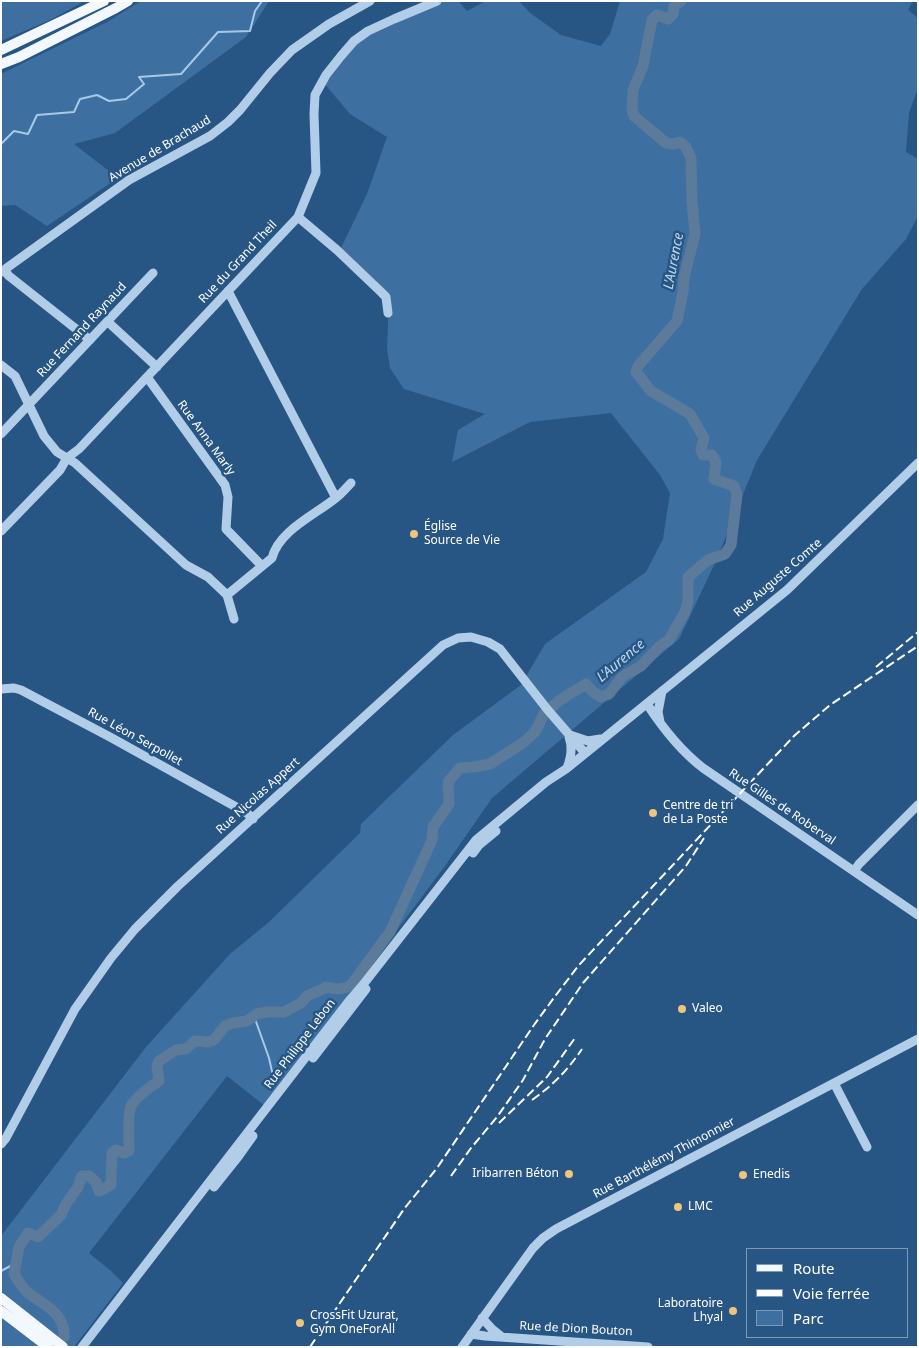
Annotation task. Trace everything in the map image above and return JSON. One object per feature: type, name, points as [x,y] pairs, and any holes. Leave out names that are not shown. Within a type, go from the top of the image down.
[{"type":"main road","points":[[1,50],[104,1]]},
{"type":"main road","points":[[1,64],[19,57],[128,1]]},
{"type":"main road","points":[[1,1298],[63,1347]]},
{"type":"main road","points":[[1,1311],[48,1347]]},
{"type":"street","name":"Avenue de Brachaud","points":[[3,271],[129,180],[210,136],[240,110],[270,73],[292,50],[329,24],[370,1]]},
{"type":"street","name":"Rue du Grand Theil","points":[[1,531],[60,470],[67,458],[79,449],[298,217],[316,173],[315,95],[326,75],[341,56],[354,41],[368,31],[437,1]]},
{"type":"street","points":[[298,217],[337,250],[386,297],[388,313]]},
{"type":"street","points":[[3,271],[90,340]]},
{"type":"street","name":"Rue Fernand Raynaud","points":[[1,434],[153,272]]},
{"type":"street","points":[[228,291],[336,498]]},
{"type":"street","points":[[108,322],[157,367]]},
{"type":"street","points":[[1,366],[15,376],[44,436],[57,452],[75,463],[186,565],[208,577],[227,595],[234,619]]},
{"type":"street","name":"Rue Anna Marly","points":[[147,377],[225,485],[228,497],[226,529],[262,566]]},
{"type":"street","name":"Rue Auguste Comte","points":[[647,704],[787,590],[918,463]]},
{"type":"street","points":[[227,595],[272,558],[274,550],[281,540],[336,498],[351,483]]},
{"type":"street","name":"Rue Nicolas Appert","points":[[1,1144],[6,1138],[75,1009],[135,928],[178,886],[443,645],[458,638],[474,637],[500,649],[585,753]]},
{"type":"street","name":"Rue Léon Serpollet","points":[[1,689],[14,688],[37,699],[247,814],[252,819]]},
{"type":"street","points":[[660,722],[658,712],[662,691]]},
{"type":"street","name":"Rue Philippe Lebon","points":[[82,1347],[476,840],[546,782],[566,770],[647,704]]},
{"type":"street","name":"Rue Gilles de Roberval","points":[[647,704],[675,741],[694,761],[918,915]]},
{"type":"street","points":[[629,718],[645,715],[660,722]]},
{"type":"street","points":[[569,735],[588,741],[605,737]]},
{"type":"street","points":[[566,770],[571,752],[569,735]]},
{"type":"street","name":"Rue Philippe Lebon","points":[[89,1347],[479,845],[548,786],[557,776]]},
{"type":"street","points":[[854,871],[918,806]]},
{"type":"street","name":"Rue Barthélémy Thimonnier","points":[[462,1347],[523,1260],[543,1238],[567,1223],[918,1039]]},
{"type":"street","points":[[834,1083],[868,1147]]},
{"type":"street","name":"Rue de Dion Bouton","points":[[482,1318],[502,1337]]},
{"type":"street","name":"Rue de Dion Bouton","points":[[471,1334],[648,1347]]},
{"type":"green space","points":[[1,1],[85,1],[50,20],[1,41]]},
{"type":"green space","points":[[141,1],[269,1],[246,37],[115,133],[74,144],[118,178],[47,226],[15,205],[1,206],[1,74],[107,22]]},
{"type":"green space","points":[[443,1],[458,1],[467,11],[486,1],[519,1],[530,13],[561,35],[601,46],[610,34],[620,1],[913,1],[908,10],[918,18],[918,88],[909,113],[906,152],[918,159],[918,216],[906,239],[862,289],[757,460],[716,561],[679,639],[492,798],[445,866],[265,1106],[227,1076],[89,1253],[123,1283],[74,1347],[1,1347],[1,1236],[146,1047],[230,954],[269,922],[360,833],[361,824],[453,735],[521,685],[545,644],[646,572],[663,539],[670,493],[660,475],[611,413],[530,422],[452,462],[458,430],[485,414],[404,389],[390,368],[387,348],[389,302],[340,250],[367,194],[387,137],[350,114],[324,83],[347,52],[368,36]]},
{"type":"waterway","points":[[1,144],[14,131],[28,134],[37,115],[74,112],[80,99],[97,95],[109,101],[126,99],[144,84],[139,77],[181,74],[218,32],[250,31],[255,11],[262,1]]},
{"type":"waterway","name":"L'Aurence","points":[[64,1337],[61,1321],[57,1315],[26,1291],[14,1274],[19,1247],[28,1233],[38,1237],[61,1215],[78,1187],[82,1176],[89,1176],[96,1182],[99,1191],[111,1185],[112,1153],[116,1150],[124,1153],[129,1151],[131,1106],[159,1081],[157,1066],[159,1061],[176,1050],[186,1049],[195,1041],[208,1042],[214,1040],[225,1026],[247,1021],[257,1014],[284,1012],[301,1003],[307,996],[327,987],[339,989],[351,985],[390,932],[432,840],[433,827],[449,804],[448,782],[460,768],[490,764],[523,743],[535,732],[544,714],[560,700],[586,684],[601,697],[609,694],[622,677],[641,666],[659,647],[669,640],[685,612],[688,601],[688,577],[708,560],[725,554],[731,545],[737,495],[734,486],[714,479],[716,462],[712,455],[703,455],[701,450],[704,438],[690,414],[651,391],[636,372],[638,366],[677,321],[684,278],[695,234],[691,158],[686,147],[680,142],[674,144],[666,143],[634,116],[632,109],[633,90],[643,66],[652,20],[657,15],[668,19],[673,14],[674,6],[681,1]]},
{"type":"waterway","points":[[254,1016],[269,1058],[275,1085]]},
{"type":"waterway","points":[[1,1271],[16,1263]]},
{"type":"railway","points":[[876,667],[918,632]]},
{"type":"railway","points":[[310,1347],[404,1209],[437,1168],[534,1025],[579,965],[794,736],[830,705],[918,646]]},
{"type":"railway","points":[[451,1176],[523,1080],[545,1039],[583,983],[686,866],[704,838]]},
{"type":"railway","points":[[499,1123],[547,1077],[575,1038]]},
{"type":"railway","points":[[532,1100],[559,1077],[582,1049]]},
{"type":"place","name":"Église Source de Vie","points":[[414,534]]},
{"type":"place","name":"Centre de tri de La Poste","points":[[653,813]]},
{"type":"place","name":"Valeo","points":[[682,1009]]},
{"type":"place","name":"Iribarren Béton","points":[[569,1174]]},
{"type":"place","name":"Enedis","points":[[743,1175]]},
{"type":"place","name":"LMC","points":[[678,1207]]},
{"type":"place","name":"Laboratoire Lhyal","points":[[733,1311]]},
{"type":"place","name":"CrossFit Uzurat, Gym OneForAll","points":[[300,1323]]}]
